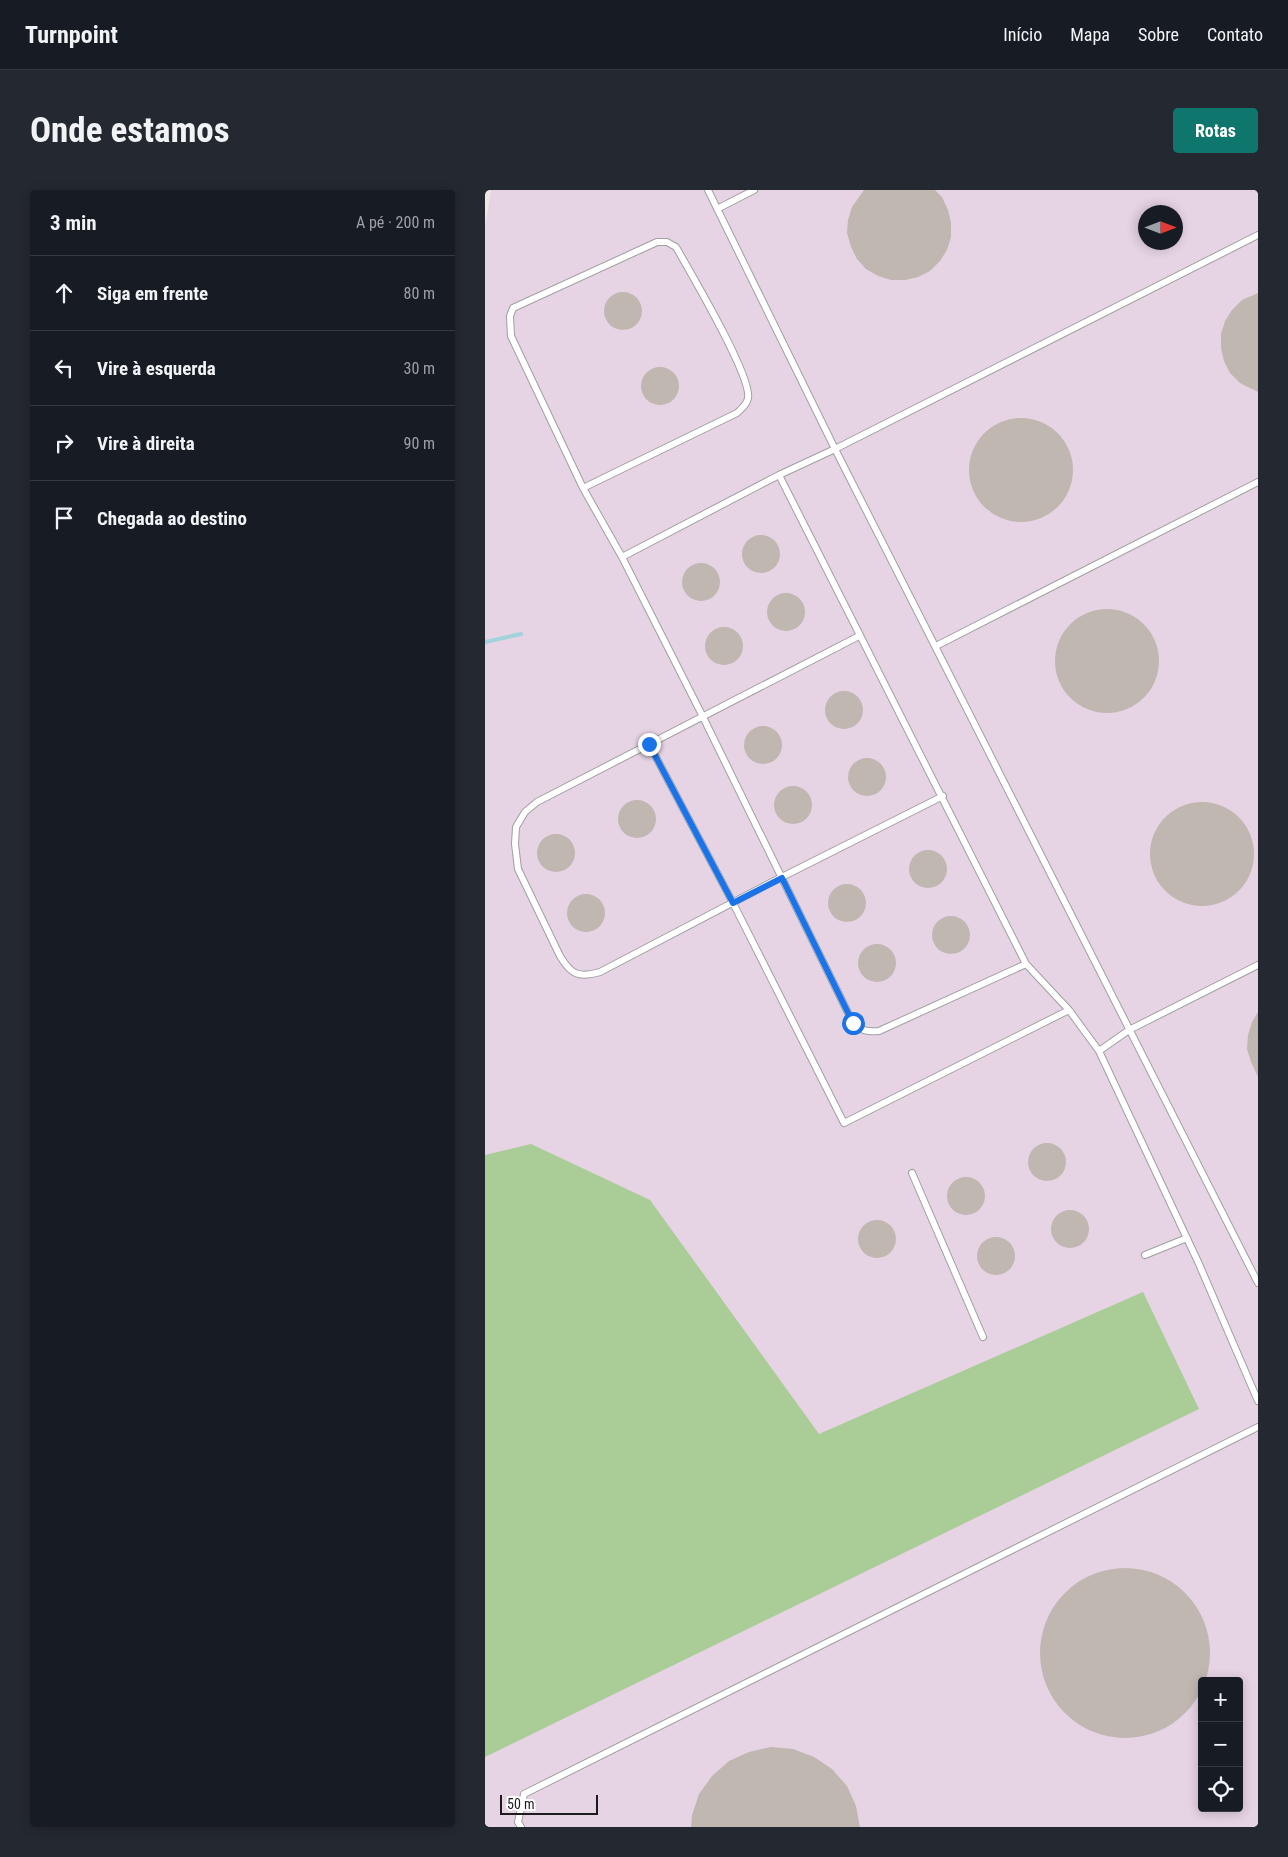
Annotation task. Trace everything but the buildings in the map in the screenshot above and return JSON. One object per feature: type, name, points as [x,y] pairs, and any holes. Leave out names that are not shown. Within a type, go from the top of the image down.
[{"type":"lane","points":[[707,190],[835,449],[1258,1283]]},
{"type":"lane","points":[[717,209],[754,190]]},
{"type":"lane","points":[[622,557],[779,475],[835,449],[1258,235]]},
{"type":"lane","points":[[583,488],[737,413],[745,405],[748,398],[747,388],[736,358],[676,247],[667,242],[657,242],[513,308],[510,316],[509,327],[511,336],[583,488],[622,557],[703,715],[853,1023],[859,1029],[869,1032],[879,1031],[1026,964]]},
{"type":"lane","points":[[779,475],[859,636],[943,796],[1026,964],[1069,1010],[1099,1051],[1187,1238],[1258,1401]]},
{"type":"lane","points":[[936,646],[1258,482]]},
{"type":"lane","points":[[859,636],[537,802],[525,812],[516,827],[515,844],[518,870],[560,956],[567,969],[577,975],[589,975],[600,972],[770,883],[943,796]]},
{"type":"lane","points":[[649,744],[733,903],[844,1124],[1069,1010]]},
{"type":"lane","points":[[1099,1051],[1129,1030],[1258,965]]},
{"type":"lane","points":[[912,1173],[983,1337]]},
{"type":"lane","points":[[1145,1255],[1187,1238]]},
{"type":"lane","points":[[521,1827],[518,1822],[523,1794],[1258,1427]]},
{"type":"shaded area","points":[[491,190],[1258,190],[1258,1827],[485,1827],[485,228]]},
{"type":"green space","points":[[531,1144],[650,1200],[819,1434],[1143,1292],[1199,1409],[485,1757],[485,1155]]},
{"type":"waterway","points":[[485,642],[521,634]]},
{"type":"route","points":[[649,744],[733,903],[782,878],[853,1023]]}]
